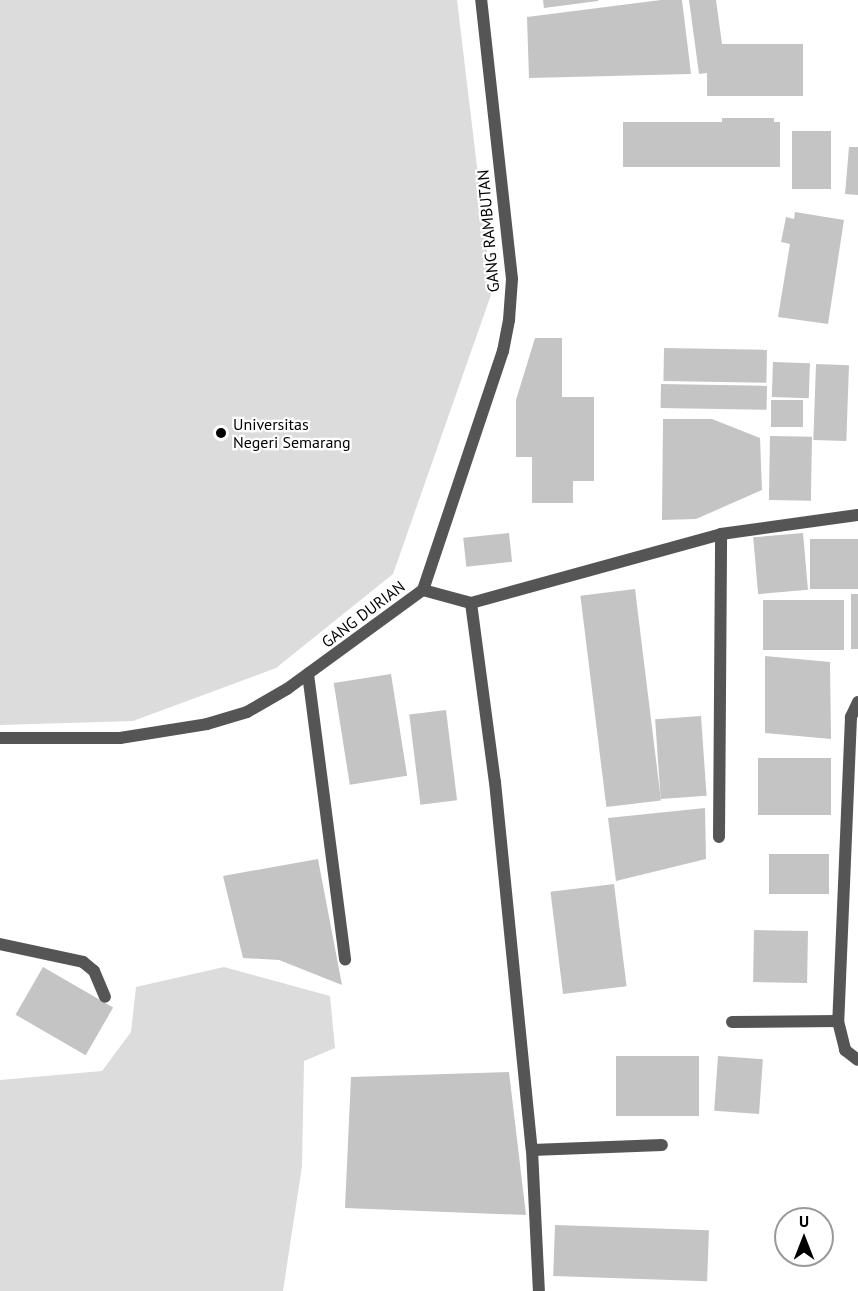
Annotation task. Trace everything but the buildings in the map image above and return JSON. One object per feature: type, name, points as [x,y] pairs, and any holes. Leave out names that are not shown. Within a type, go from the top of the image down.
[{"type":"street","name":"GANG RAMBUTAN","points":[[423,590],[503,351],[509,320],[512,279],[481,0]]},
{"type":"street","points":[[539,1291],[532,1150],[495,782],[471,603],[721,534],[858,515]]},
{"type":"street","points":[[719,837],[721,534]]},
{"type":"street","name":"GANG DURIAN","points":[[0,738],[120,738],[207,724],[247,712],[308,675],[423,590],[471,603]]},
{"type":"street","points":[[308,675],[345,960]]},
{"type":"street","points":[[858,702],[851,717],[838,1021],[845,1050],[858,1060]]},
{"type":"street","points":[[0,944],[83,962],[94,971],[105,997]]},
{"type":"street","points":[[732,1022],[838,1021]]},
{"type":"street","points":[[532,1150],[662,1145]]},
{"type":"shaded area","name":"Universitas Negeri Semarang","points":[[0,0],[457,0],[492,292],[393,574],[276,668],[133,721],[0,725]]},
{"type":"shaded area","points":[[224,967],[330,996],[335,1048],[304,1061],[302,1166],[283,1291],[0,1291],[0,1080],[102,1071],[131,1032],[136,987]]},
{"type":"place","name":"Universitas Negeri Semarang","points":[[221,433]]}]
